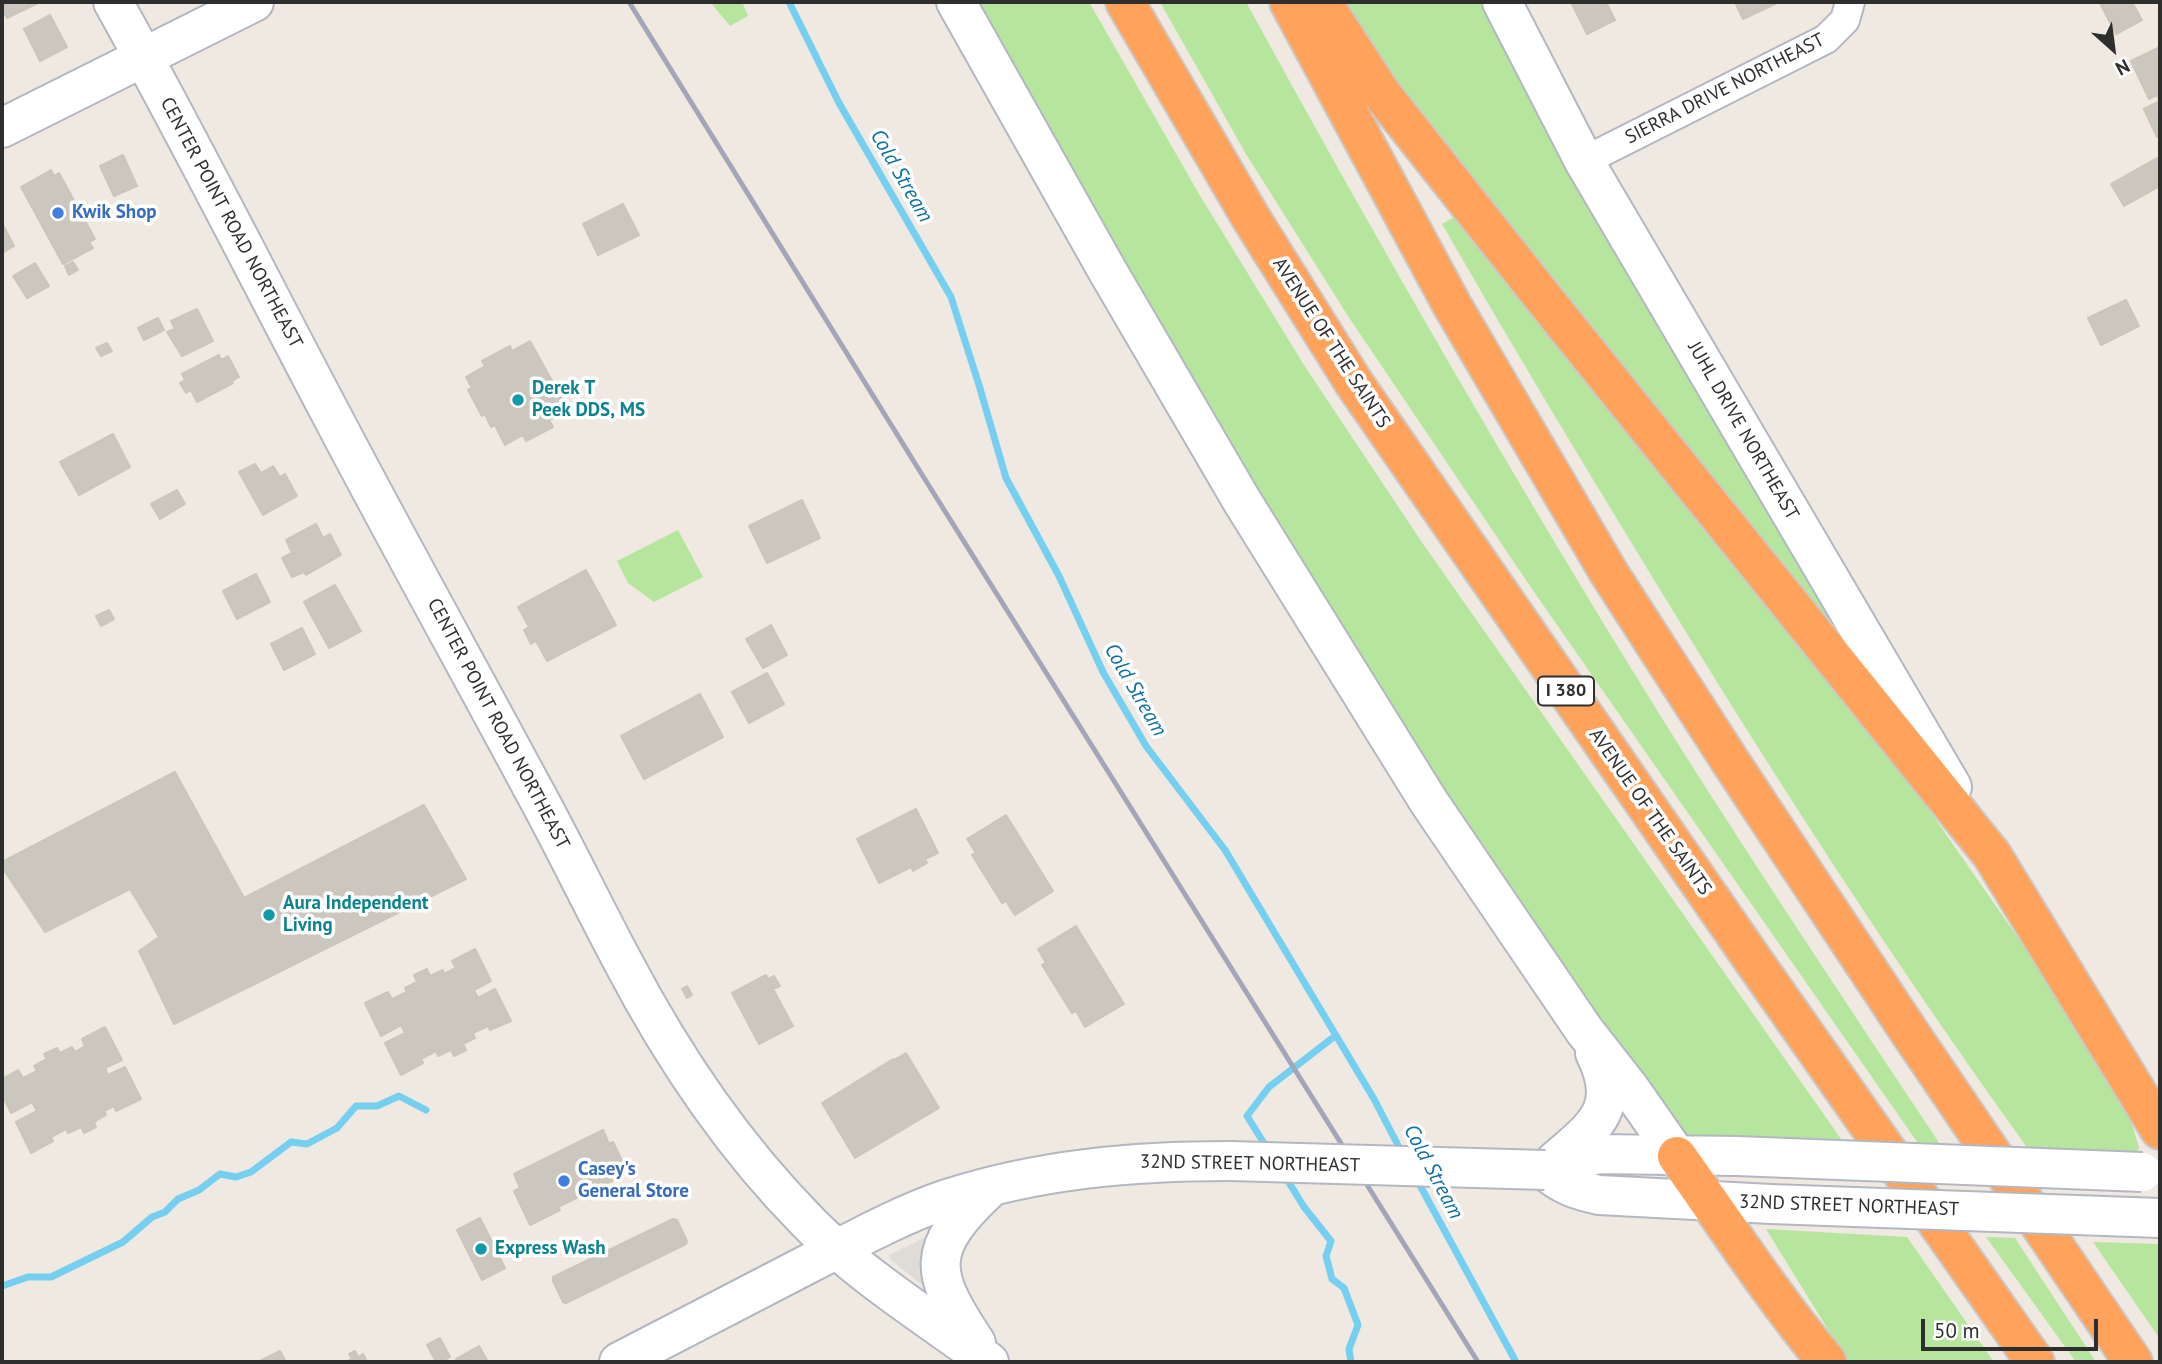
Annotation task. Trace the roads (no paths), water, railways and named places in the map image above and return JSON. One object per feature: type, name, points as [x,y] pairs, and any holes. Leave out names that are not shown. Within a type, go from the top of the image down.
[{"type":"highway","name":"AVENUE OF THE SAINTS","points":[[1125,2],[1251,218],[1354,383],[2035,1362]]},
{"type":"highway","points":[[1289,2],[1452,305],[1609,573],[1880,988],[2133,1362]]},
{"type":"highway","points":[[1322,2],[1381,93],[1992,855],[2160,1130]]},
{"type":"highway","points":[[1676,1156],[1772,1294],[1826,1362]]},
{"type":"main road","name":"CENTER POINT ROAD NORTHEAST","points":[[113,2],[340,432],[552,822],[623,962],[692,1077],[732,1133],[801,1215],[837,1249],[989,1362]]},
{"type":"main road","points":[[2,128],[254,2]]},
{"type":"main road","points":[[956,2],[1107,270],[1242,501],[1429,802],[1584,1030],[1631,1090],[1676,1156]]},
{"type":"main road","name":"JUHL DRIVE NORTHEAST","points":[[1502,2],[1584,161],[1992,855]]},
{"type":"main road","points":[[1545,1170],[1595,1126],[1605,1103],[1607,1084],[1584,1030]]},
{"type":"main road","name":"32ND STREET NORTHEAST","points":[[620,1362],[837,1249],[947,1199],[992,1186],[1062,1172],[1128,1163],[1230,1161],[1545,1170],[1563,1161],[1600,1154],[1737,1156],[2151,1172]]},
{"type":"main road","name":"32ND STREET NORTHEAST","points":[[1545,1170],[1557,1181],[1599,1195],[2160,1218]]},
{"type":"main road","points":[[989,1362],[955,1311],[941,1278],[940,1265],[948,1234],[992,1186]]},
{"type":"street","name":"SIERRA DRIVE NORTHEAST","points":[[1584,161],[1826,39],[1845,20],[1850,2]]},
{"type":"waterway","name":"Cold Stream","points":[[789,2],[839,103],[951,297],[1006,478],[1059,576],[1103,672],[1146,746],[1225,850],[1374,1099],[1402,1153]]},
{"type":"waterway","points":[[1267,1148],[1247,1116],[1269,1087],[1335,1036]]},
{"type":"waterway","points":[[2,1286],[28,1277],[51,1277],[123,1242],[152,1217],[165,1212],[178,1199],[199,1190],[220,1174],[236,1177],[251,1172],[291,1142],[307,1144],[337,1128],[356,1106],[377,1106],[399,1096],[426,1110]]},
{"type":"waterway","points":[[1285,1176],[1304,1207],[1331,1241],[1326,1256],[1332,1279],[1344,1288],[1358,1325],[1349,1349],[1351,1362]]},
{"type":"waterway","name":"Cold Stream","points":[[1416,1178],[1516,1362]]},
{"type":"railway","points":[[629,2],[1478,1362]]},
{"type":"place","name":"Kwik Shop","points":[[58,213]]},
{"type":"place","name":"Derek T Peek DDS, MS","points":[[518,400]]},
{"type":"place","name":"Aura Independent Living","points":[[269,915]]},
{"type":"place","name":"Casey's General Store","points":[[564,1181]]},
{"type":"place","name":"Express Wash","points":[[481,1249]]}]
